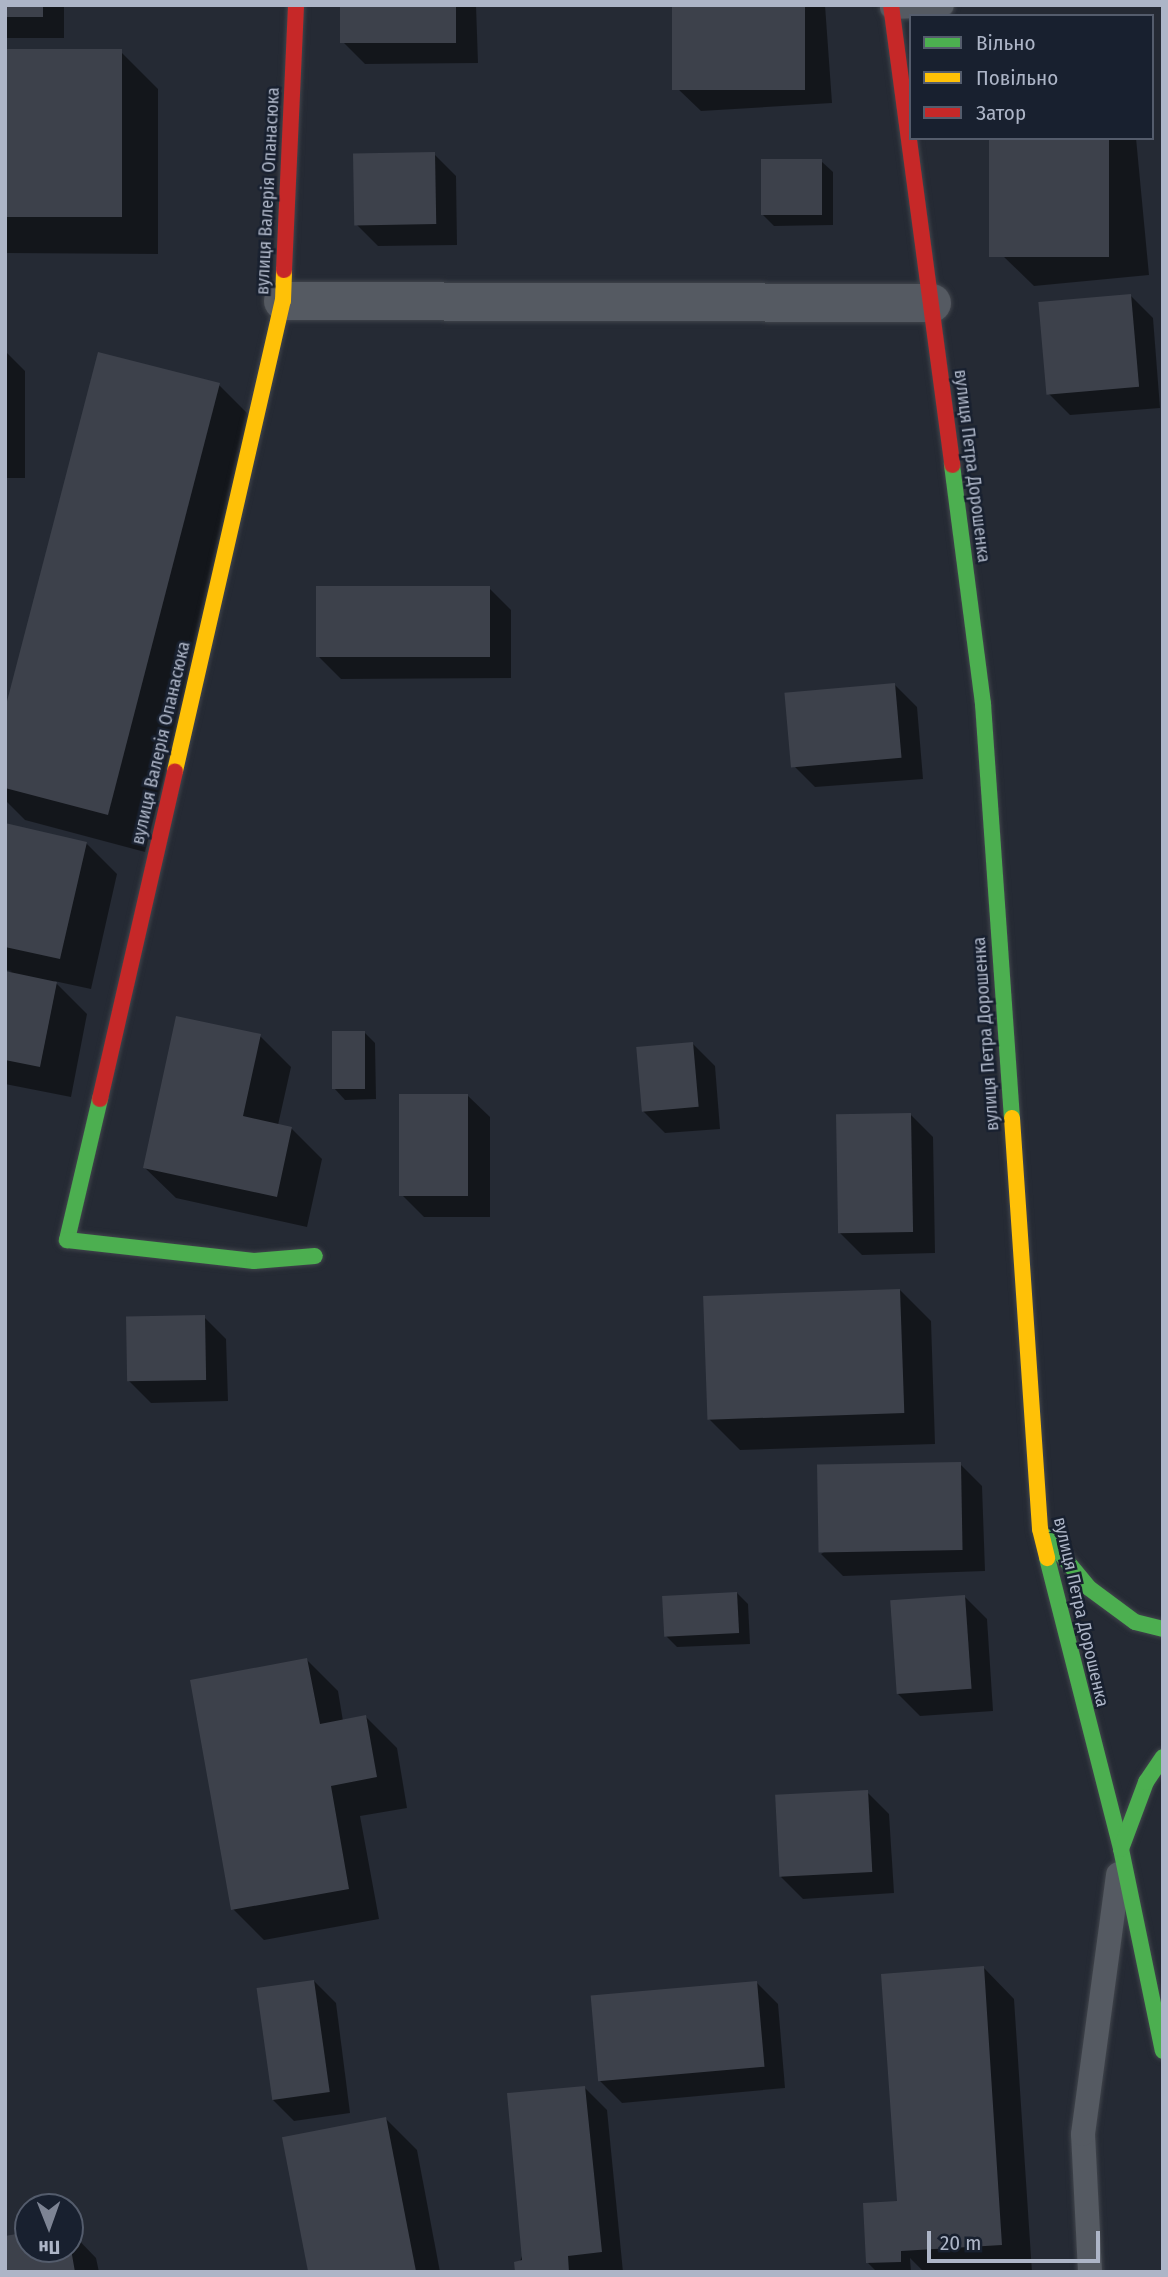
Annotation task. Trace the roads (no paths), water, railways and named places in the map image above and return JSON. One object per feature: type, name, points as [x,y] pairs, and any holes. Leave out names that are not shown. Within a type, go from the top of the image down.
[{"type":"street","name":"вулиця Валерія Опанасюка","points":[[296,5],[282,301],[67,1240],[254,1261],[315,1256]]},
{"type":"street","name":"вулиця Петра Дорошенка","points":[[891,6],[909,136]]},
{"type":"street","name":"вулиця Петра Дорошенка","points":[[909,140],[983,704],[1040,1529],[1121,1849],[1163,2051]]},
{"type":"street","points":[[282,301],[932,303]]},
{"type":"street","points":[[1040,1529],[1089,1588],[1135,1622],[1163,1629]]},
{"type":"street","points":[[1121,1849],[1146,1782],[1163,1757]]},
{"type":"lane","points":[[891,6],[942,5]]},
{"type":"lane","points":[[1090,2272],[1083,2134],[1121,1849]]}]
